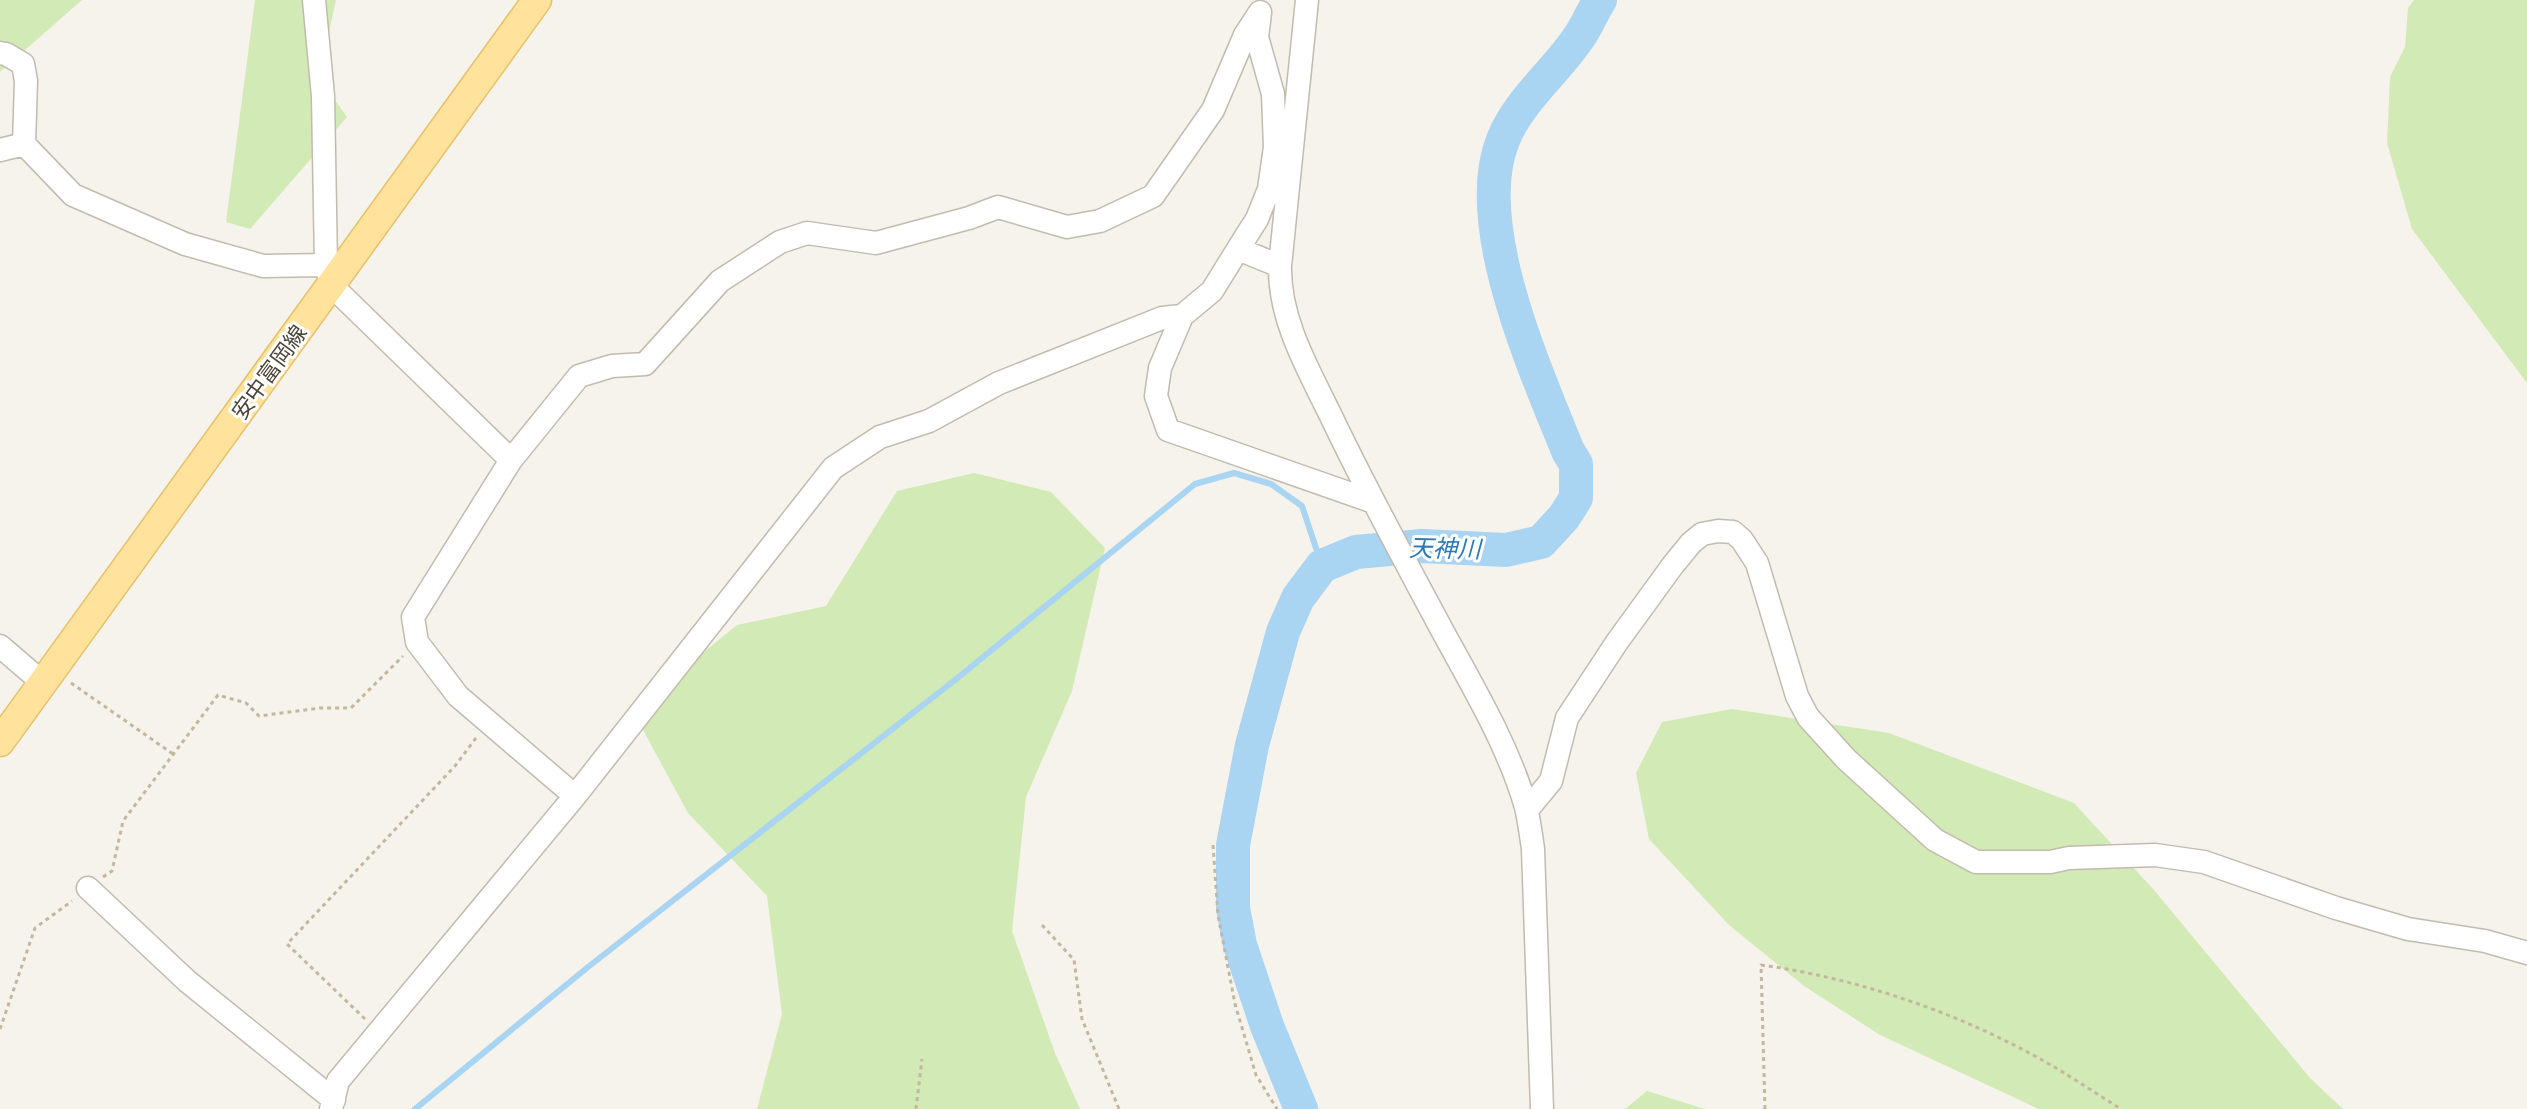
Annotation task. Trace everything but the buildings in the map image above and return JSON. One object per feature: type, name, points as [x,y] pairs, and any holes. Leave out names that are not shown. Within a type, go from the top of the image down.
[{"type":"main road","name":"安中富岡線","points":[[0,742],[329,275],[537,0]]},
{"type":"street","points":[[314,0],[323,96],[329,275]]},
{"type":"street","points":[[1307,0],[1280,266],[1285,308],[1293,337],[1371,501],[1500,742],[1527,810],[1533,849],[1542,1109]]},
{"type":"street","points":[[1260,6],[1257,37],[1273,94],[1275,147],[1269,189],[1257,219],[1212,291],[1182,316],[1160,368],[1156,396],[1168,430],[1371,501]]},
{"type":"street","points":[[575,796],[458,696],[417,642],[413,617],[511,460],[579,376],[612,366],[645,364],[720,281],[780,242],[807,233],[876,243],[998,207],[1067,227],[1100,221],[1153,196],[1213,110],[1260,6]]},
{"type":"street","points":[[0,53],[23,64],[26,81],[24,144],[73,195],[185,244],[263,266],[329,275],[511,460]]},
{"type":"street","points":[[0,150],[24,144]]},
{"type":"street","points":[[1238,249],[1280,266]]},
{"type":"street","points":[[88,888],[187,981],[332,1104],[338,1081],[575,796],[833,468],[880,437],[929,421],[999,383],[1162,318],[1182,316]]},
{"type":"street","points":[[1527,810],[1551,781],[1567,718],[1673,565],[1702,534],[1733,532],[1757,563],[1797,696],[1808,717],[1846,759],[1935,840],[1976,862],[2050,862],[2069,858],[2155,855],[2204,862],[2336,908],[2408,929],[2485,941],[2527,953]]},
{"type":"street","points":[[0,646],[47,676]]},
{"type":"path","points":[[0,1029],[35,928],[112,871],[123,821],[218,695],[246,703],[259,716],[320,708],[351,708],[417,642]]},
{"type":"path","points":[[47,676],[174,754]]},
{"type":"path","points":[[377,1032],[287,944],[455,766],[488,722]]},
{"type":"path","points":[[1213,845],[1218,915],[1235,1004],[1256,1075],[1277,1109]]},
{"type":"path","points":[[1042,925],[1074,960],[1082,1019],[1119,1109]]},
{"type":"path","points":[[1765,1109],[1761,965],[1800,971],[1874,991],[1958,1019],[2031,1054],[2121,1109]]},
{"type":"path","points":[[916,1109],[922,1059]]},
{"type":"green space","points":[[0,0],[82,0],[0,72]]},
{"type":"green space","points":[[255,0],[336,0],[319,78],[347,117],[250,229],[226,222]]},
{"type":"green space","points":[[2414,0],[2527,0],[2527,383],[2412,229],[2387,143],[2390,77],[2405,47],[2408,8]]},
{"type":"green space","points":[[974,473],[1051,492],[1105,548],[1072,691],[1026,797],[1012,931],[1055,1053],[1080,1109],[757,1109],[782,1014],[767,896],[688,813],[642,728],[661,687],[737,625],[826,606],[897,491]]},
{"type":"green space","points":[[1732,709],[1889,733],[2074,803],[2154,890],[2310,1078],[2343,1109],[2039,1109],[1880,1035],[1804,986],[1729,925],[1649,839],[1636,773],[1662,722]]},
{"type":"green space","points":[[1647,1091],[1705,1109],[1625,1109]]},
{"type":"waterway","name":"天神川","points":[[1301,1109],[1267,1026],[1240,945],[1233,908],[1233,845],[1252,745],[1283,632],[1298,598],[1322,566],[1356,552],[1422,546],[1506,550],[1541,542],[1564,517],[1576,498],[1576,464],[1524,340],[1500,254],[1494,213],[1495,174],[1503,140],[1518,112],[1579,37],[1600,0]]},
{"type":"waterway","points":[[415,1109],[588,967],[955,680],[1195,484],[1234,473],[1271,484],[1302,506],[1322,566]]}]
